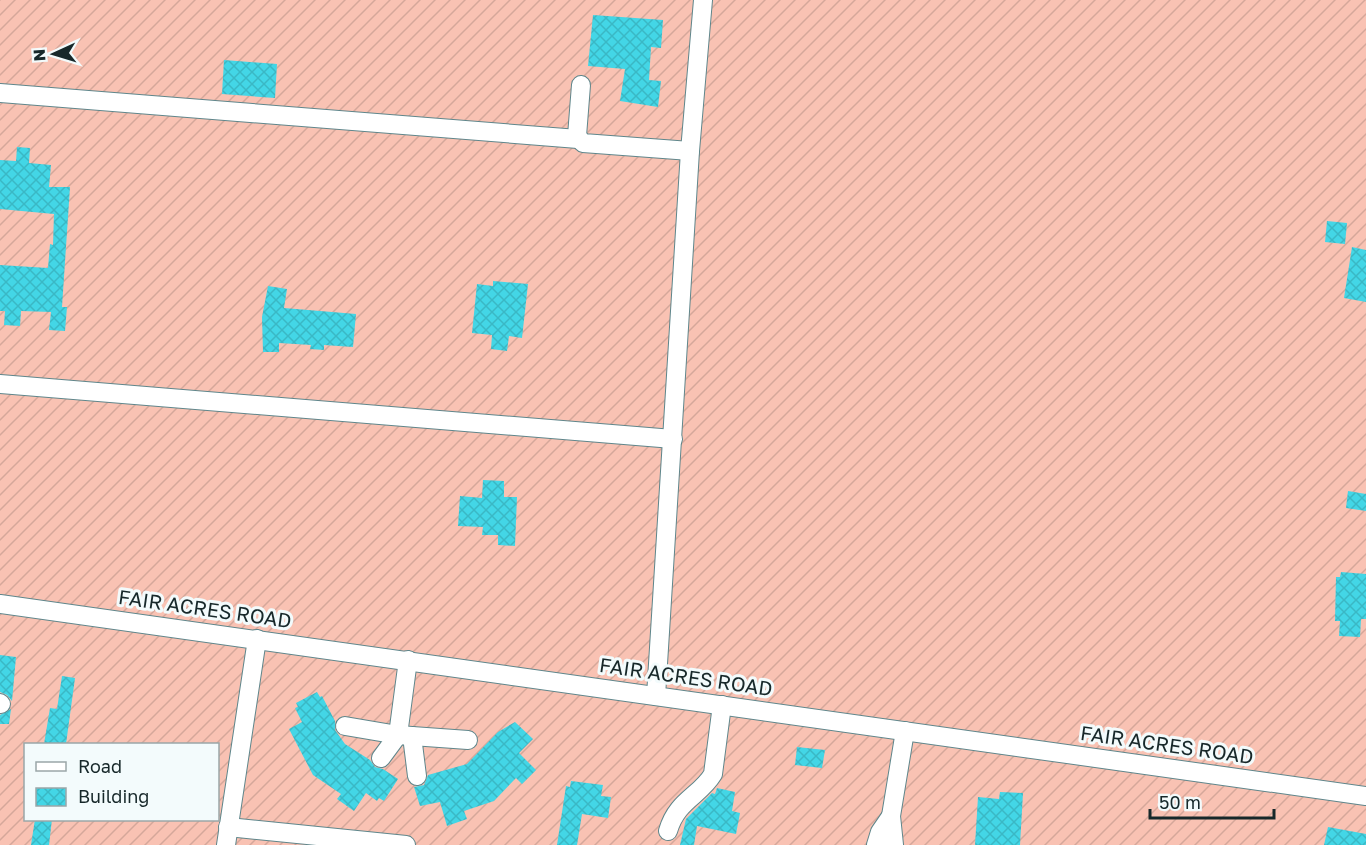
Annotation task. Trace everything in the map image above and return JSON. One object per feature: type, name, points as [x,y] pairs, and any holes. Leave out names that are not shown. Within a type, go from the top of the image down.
[{"type":"street","points":[[656,696],[690,151],[703,0]]},
{"type":"street","points":[[578,139],[581,85]]},
{"type":"street","points":[[0,93],[578,139],[583,143],[690,151]]},
{"type":"street","points":[[0,384],[673,439]]},
{"type":"street","name":"FAIR ACRES ROAD","points":[[0,604],[1366,796]]},
{"type":"street","points":[[257,639],[227,836],[406,845]]},
{"type":"street","points":[[408,660],[405,736],[417,776]]},
{"type":"street","points":[[668,831],[683,802],[708,783],[712,774],[722,705]]},
{"type":"street","points":[[345,726],[405,736],[468,740]]},
{"type":"street","points":[[894,845],[891,816],[905,731]]},
{"type":"street","points":[[381,758],[405,736]]},
{"type":"street","points":[[876,845],[880,832],[891,816]]},
{"type":"shaded area","points":[[0,0],[1366,0],[1366,845],[0,845]]},
{"type":"building","points":[[593,15],[663,20],[661,48],[651,47],[649,80],[661,81],[658,107],[620,101],[625,69],[588,66]]},
{"type":"building","points":[[224,60],[277,64],[275,98],[222,94]]},
{"type":"building","points":[[17,147],[30,148],[29,163],[51,165],[49,187],[70,187],[62,307],[67,307],[65,331],[49,330],[51,312],[21,311],[20,326],[4,325],[5,311],[0,311],[0,265],[48,268],[50,244],[53,245],[54,214],[0,209],[0,160],[16,161]]},
{"type":"building","points":[[1327,221],[1347,223],[1345,244],[1325,242]]},
{"type":"building","points":[[1352,247],[1366,250],[1366,302],[1344,298]]},
{"type":"building","points":[[493,281],[528,284],[522,338],[509,336],[507,351],[491,349],[492,335],[472,333],[477,284],[493,286]]},
{"type":"building","points":[[268,286],[287,289],[284,308],[356,314],[353,347],[324,345],[324,350],[310,349],[311,345],[279,343],[279,352],[263,352],[262,317]]},
{"type":"building","points":[[483,480],[504,481],[504,497],[517,497],[515,546],[498,545],[498,535],[482,535],[483,527],[458,526],[460,496],[482,498]]},
{"type":"building","points":[[1348,491],[1366,494],[1366,511],[1346,508]]},
{"type":"building","points":[[1341,572],[1366,574],[1366,619],[1361,619],[1360,637],[1339,636],[1340,621],[1335,621],[1336,577],[1340,577]]},
{"type":"building","points":[[0,655],[16,657],[12,701],[0,692]]},
{"type":"building","points":[[62,676],[75,678],[66,743],[44,743],[50,708],[57,709]]},
{"type":"building","points":[[317,692],[320,697],[322,696],[335,721],[335,730],[345,744],[370,760],[375,767],[383,769],[398,779],[384,801],[379,798],[377,801],[366,793],[354,811],[337,799],[341,794],[313,775],[289,729],[302,722],[295,708],[298,707],[296,703]]},
{"type":"building","points":[[11,709],[9,724],[0,724],[0,715]]},
{"type":"building","points":[[515,722],[533,739],[519,753],[536,770],[522,784],[516,778],[494,801],[464,811],[467,819],[447,826],[440,802],[420,806],[414,787],[424,785],[428,775],[467,764],[498,732]]},
{"type":"building","points":[[797,747],[825,750],[822,768],[795,765]]},
{"type":"building","points":[[571,781],[603,785],[601,796],[611,797],[608,818],[582,814],[577,845],[557,845],[566,786],[570,787]]},
{"type":"building","points":[[717,788],[735,792],[732,811],[740,813],[736,834],[697,826],[694,845],[680,845],[686,819],[712,793],[715,794]]},
{"type":"building","points":[[1000,792],[1023,793],[1020,845],[975,845],[978,797],[999,799]]},
{"type":"building","points":[[35,821],[52,821],[49,845],[31,845]]},
{"type":"building","points":[[1328,827],[1366,834],[1366,845],[1324,845]]}]
